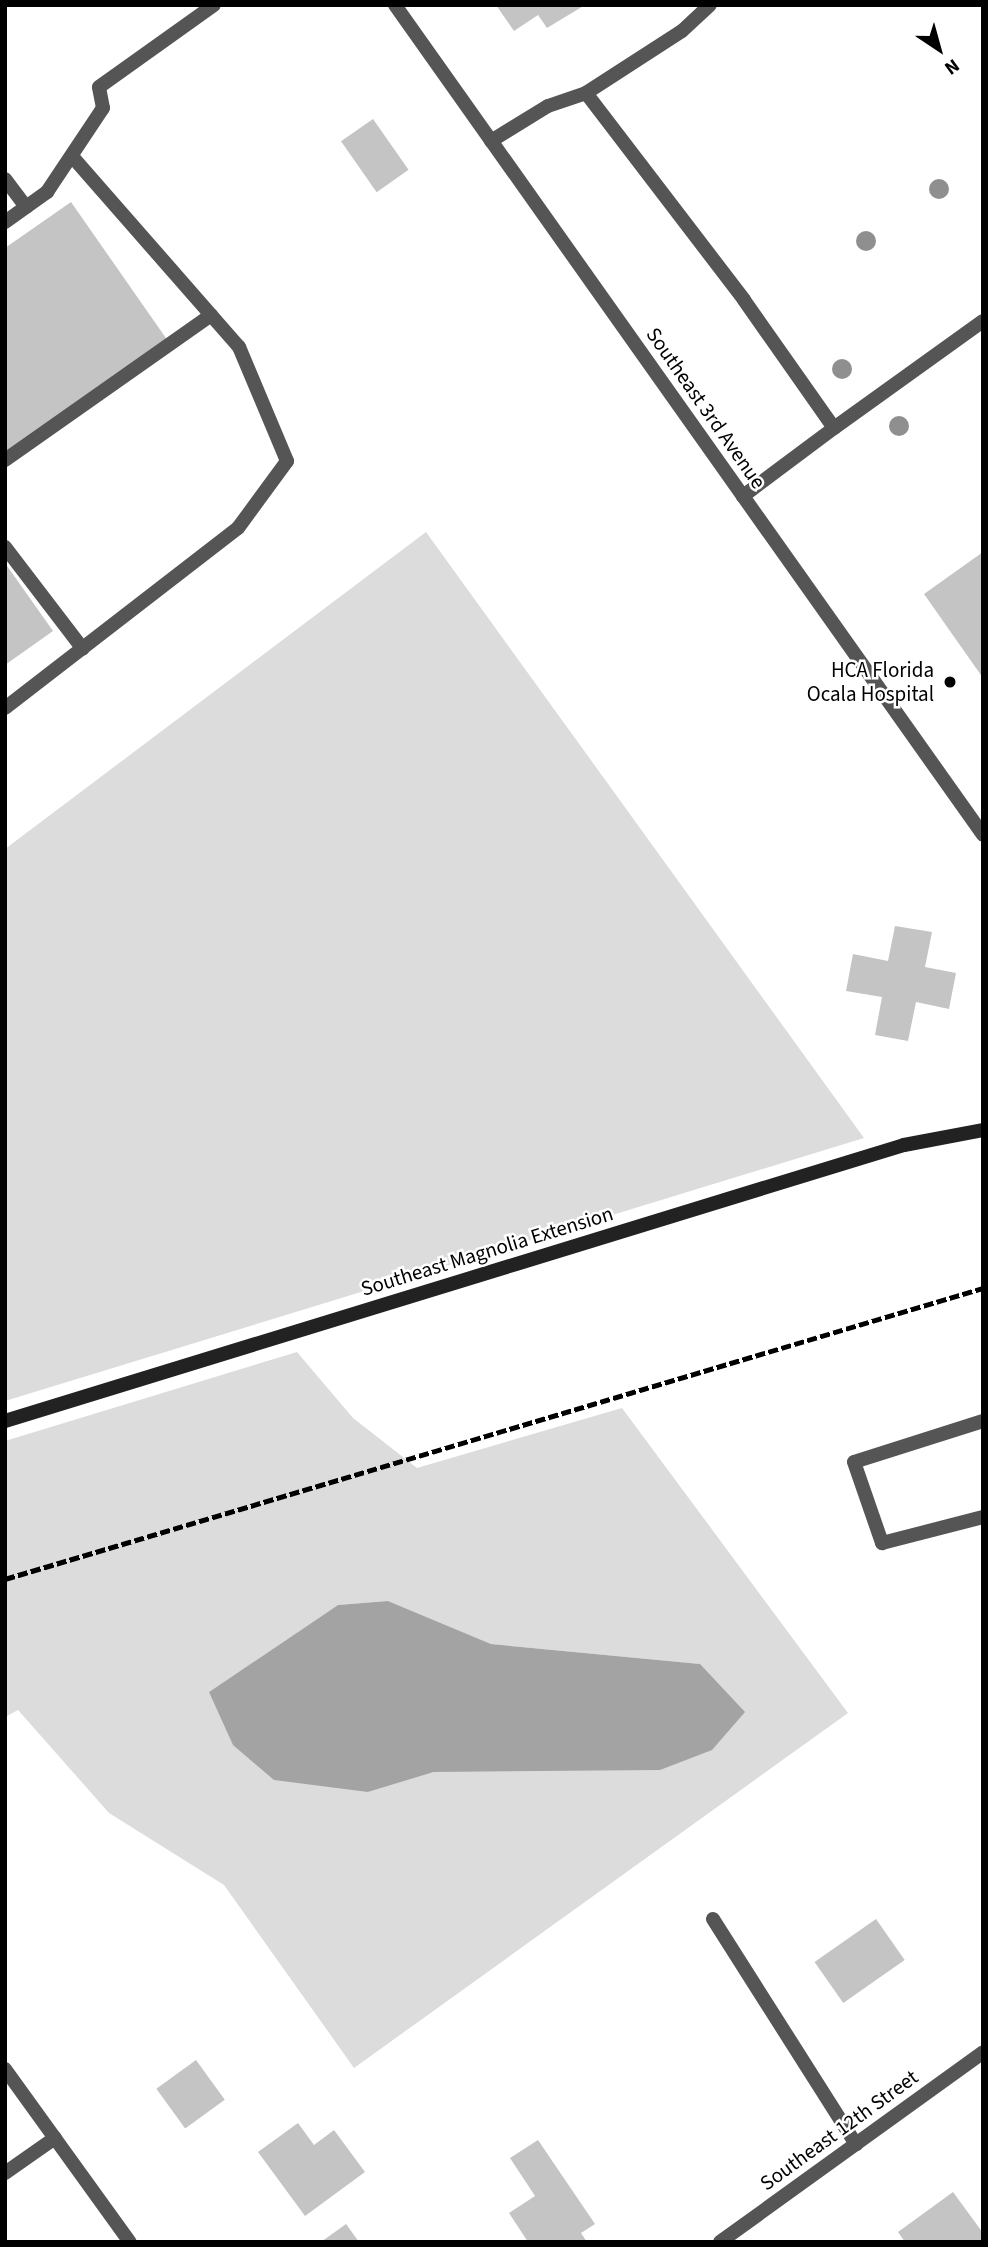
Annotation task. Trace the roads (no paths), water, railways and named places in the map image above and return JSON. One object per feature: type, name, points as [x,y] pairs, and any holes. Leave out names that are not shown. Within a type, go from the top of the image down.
[{"type":"main road","name":"Southeast Magnolia Extension","points":[[5,1421],[904,1145],[983,1130]]},
{"type":"street","points":[[5,222],[47,192],[103,108],[99,87],[215,5]]},
{"type":"street","name":"Southeast 3rd Avenue","points":[[396,5],[982,834]]},
{"type":"street","points":[[491,141],[548,106],[586,93],[682,31],[710,5]]},
{"type":"street","points":[[586,93],[744,300],[834,428]]},
{"type":"street","points":[[5,708],[238,528],[286,461],[239,347],[72,156]]},
{"type":"street","points":[[5,179],[26,207]]},
{"type":"street","points":[[5,460],[211,315]]},
{"type":"street","points":[[743,496],[983,321]]},
{"type":"street","points":[[5,547],[83,649]]},
{"type":"street","points":[[983,1421],[854,1462],[881,1542],[983,1517]]},
{"type":"street","points":[[713,1919],[856,2144]]},
{"type":"street","name":"Southeast 12th Street","points":[[720,2242],[983,2052]]},
{"type":"street","points":[[5,2069],[130,2242]]},
{"type":"street","points":[[5,2173],[55,2138]]},
{"type":"railway","points":[[5,1579],[983,1288]]},
{"type":"place","name":"HCA Florida Ocala Hospital","points":[[950,682]]}]
